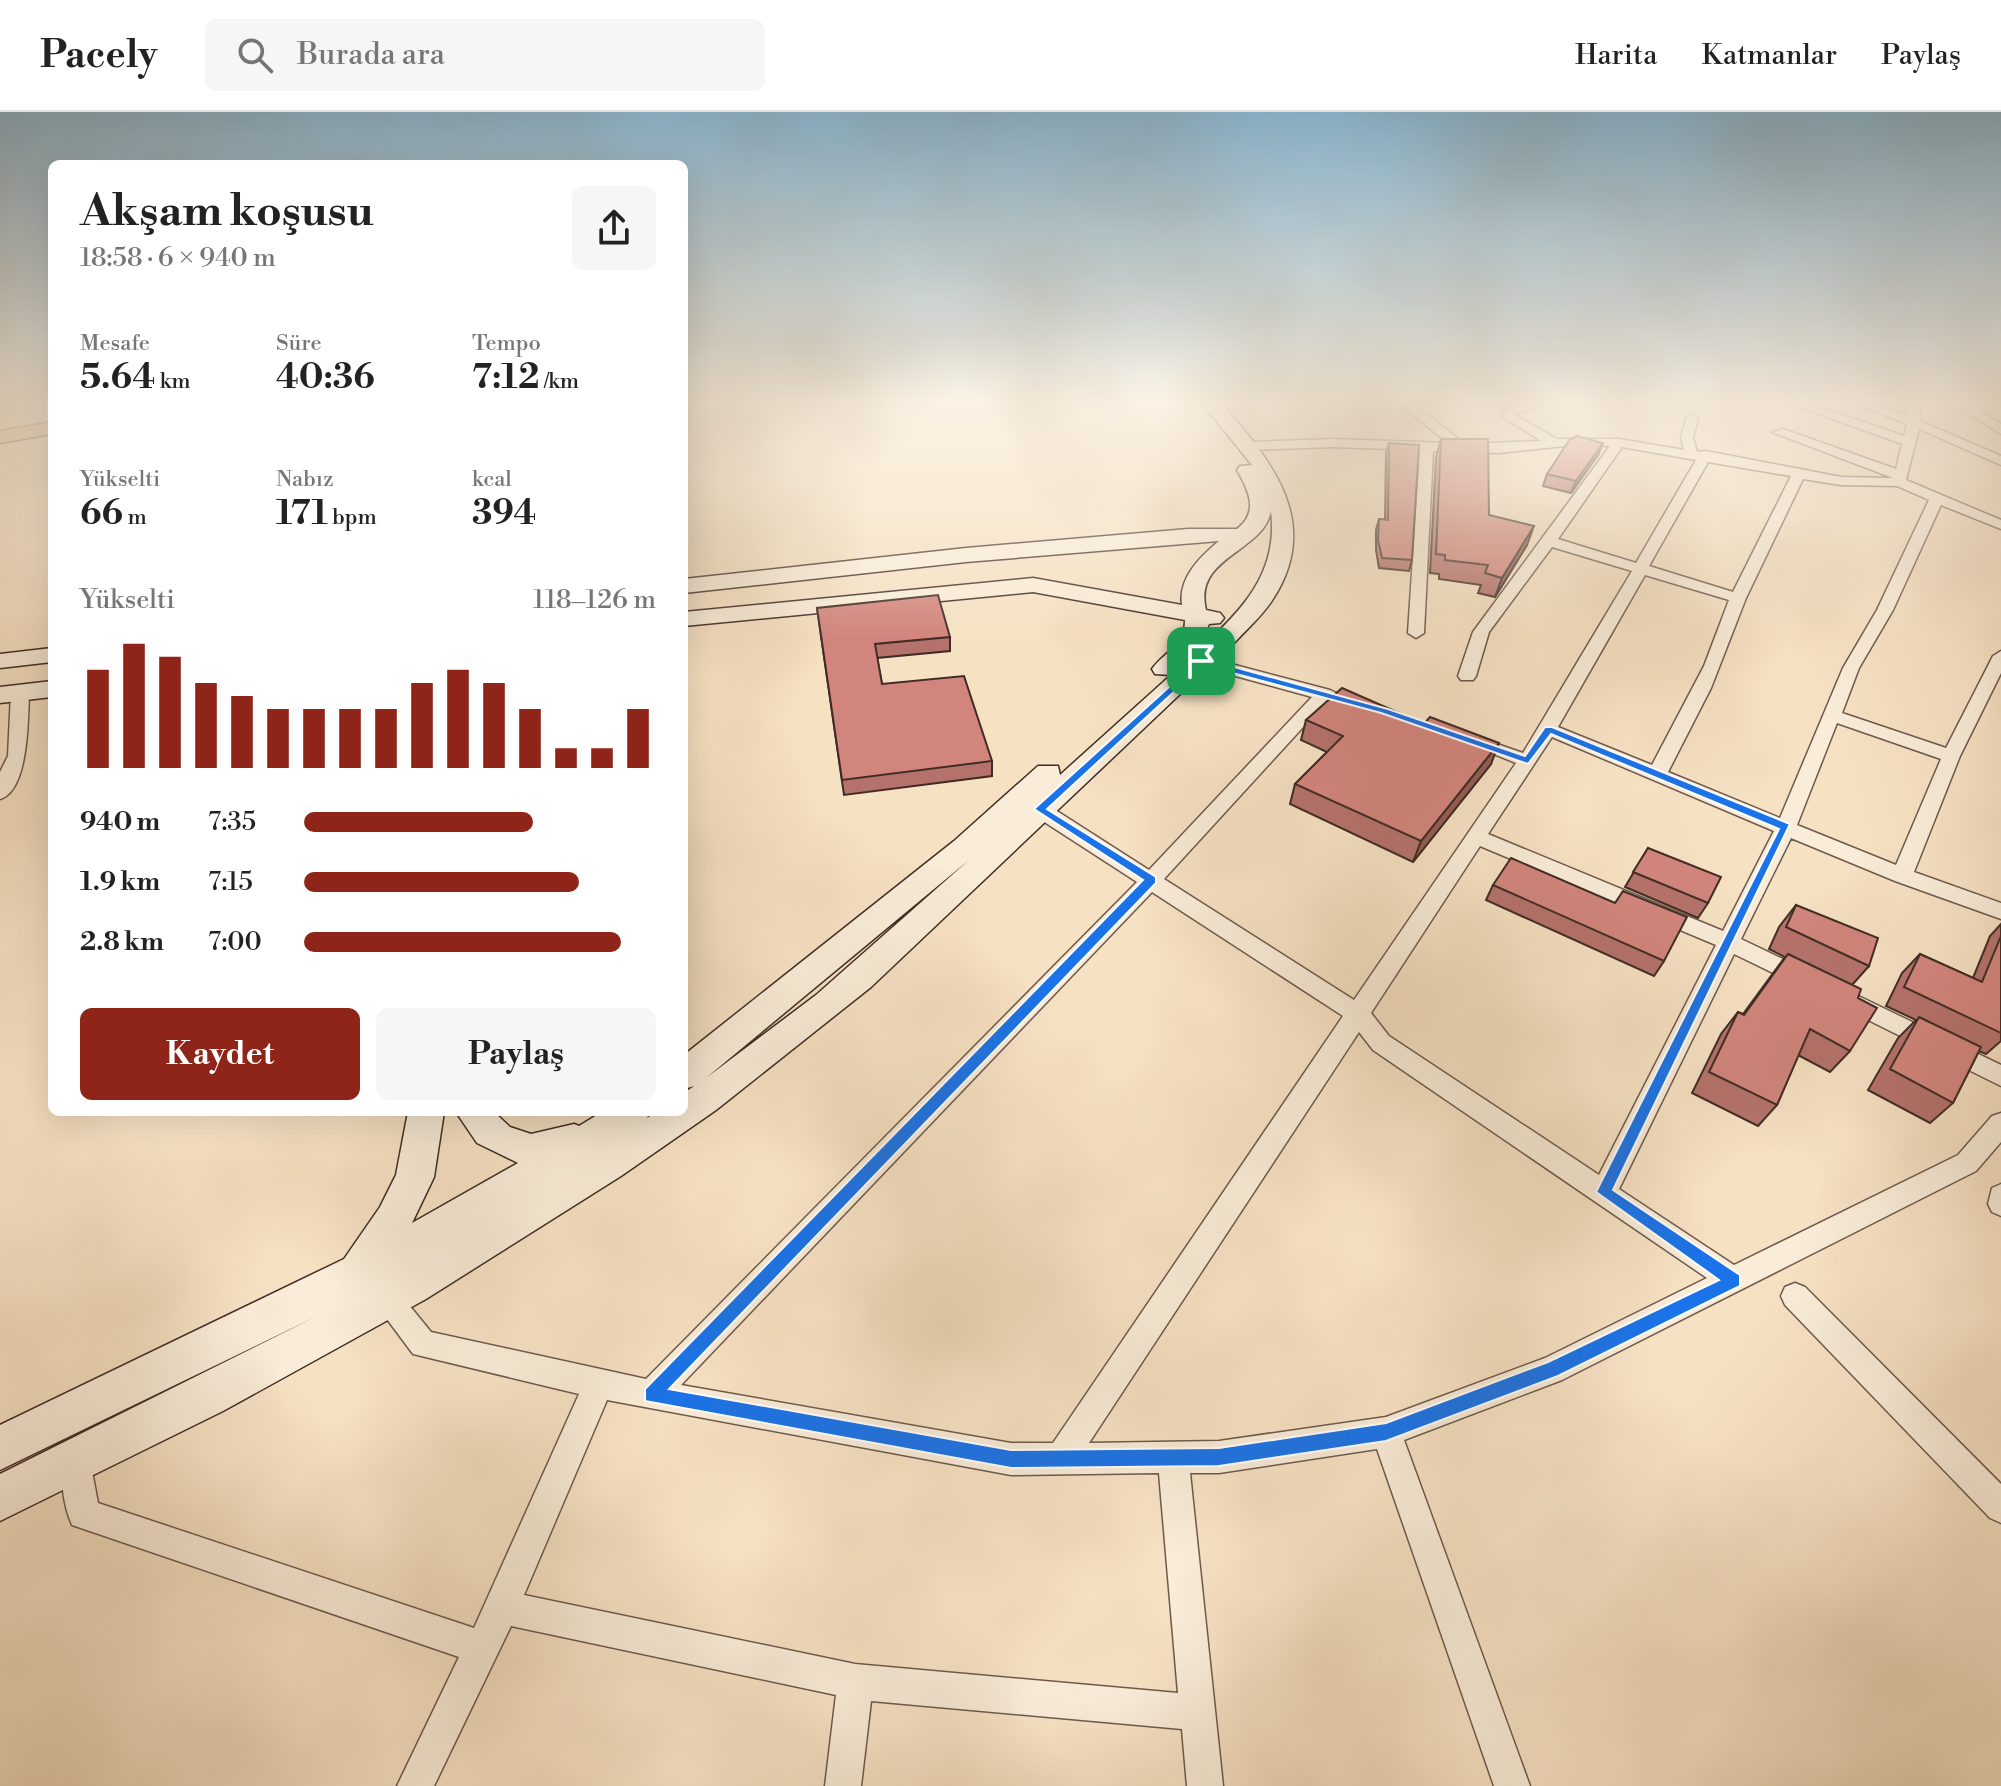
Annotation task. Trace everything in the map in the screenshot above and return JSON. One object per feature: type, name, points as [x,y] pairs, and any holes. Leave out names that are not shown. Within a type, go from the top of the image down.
[{"type":"street","points":[[688,1072],[964,848],[1189,647],[1197,630],[1190,592],[1198,576],[1211,556],[1251,529],[1259,517],[1260,500],[1250,481]]},
{"type":"street","points":[[688,1112],[799,1028],[947,898],[1243,619],[1264,596],[1282,544],[1285,522],[1279,494],[1271,481]]},
{"type":"street","points":[[1416,633],[1425,481]]},
{"type":"street","points":[[1467,676],[1481,632],[1592,481]]},
{"type":"street","points":[[1061,1458],[1528,761],[1641,569],[1685,481]]},
{"type":"street","points":[[1657,774],[1699,697],[1725,641],[1738,598],[1795,481]]},
{"type":"street","points":[[1904,481],[1936,500],[2001,525]]},
{"type":"street","points":[[1604,1192],[1786,827],[1851,668],[1885,610],[1936,500]]},
{"type":"street","points":[[688,586],[966,555],[1188,535],[1240,535],[1282,544]]},
{"type":"street","points":[[1549,541],[1738,598]]},
{"type":"street","points":[[688,619],[1033,585],[1194,617],[1243,619]]},
{"type":"street","points":[[0,661],[48,655]]},
{"type":"street","points":[[1902,876],[1951,756],[2001,656]]},
{"type":"street","points":[[1201,661],[1354,703]]},
{"type":"street","points":[[0,793],[17,756],[10,694],[48,689]]},
{"type":"street","points":[[651,1395],[1151,880],[1324,694]]},
{"type":"street","points":[[1830,715],[1951,756]]},
{"type":"street","points":[[1548,729],[1902,876],[2001,911]]},
{"type":"street","points":[[1456,736],[1528,761]]},
{"type":"street","points":[[1039,809],[1359,1015],[1381,1043],[1734,1281]]},
{"type":"street","points":[[1478,837],[1729,942],[2001,1076]]},
{"type":"street","points":[[372,1285],[394,1219],[415,1177],[425,1116]]},
{"type":"street","points":[[476,1116],[478,1122],[506,1143],[531,1150],[618,1121]]},
{"type":"street","points":[[0,1448],[165,1370],[372,1285],[444,1269],[564,1196],[682,1116]]},
{"type":"street","points":[[0,1498],[77,1461],[372,1285],[461,1217],[618,1121]]},
{"type":"street","points":[[372,1285],[423,1344],[651,1395],[1011,1459],[1219,1457],[1386,1432],[1552,1370],[1967,1163],[2001,1124]]},
{"type":"street","points":[[2001,1196],[2001,1204]]},
{"type":"street","points":[[1795,1296],[2001,1507]]},
{"type":"street","points":[[415,1786],[502,1607],[599,1384]]},
{"type":"street","points":[[1386,1432],[1512,1786]]},
{"type":"street","points":[[1173,1457],[1205,1786]]},
{"type":"street","points":[[77,1461],[83,1514],[482,1648]]},
{"type":"street","points":[[502,1607],[855,1682],[1198,1713]]},
{"type":"street","points":[[843,1786],[855,1682]]},
{"type":"building","points":[[1389,481],[1417,481],[1412,560],[1382,558],[1378,540],[1379,519],[1388,520]]},
{"type":"building","points":[[1439,481],[1489,481],[1489,515],[1534,526],[1502,578],[1485,573],[1488,565],[1445,560],[1445,555],[1436,554]]},
{"type":"building","points":[[938,595],[950,637],[875,644],[882,684],[964,676],[992,761],[842,780],[817,608]]},
{"type":"building","points":[[1342,688],[1424,724],[1430,717],[1499,743],[1421,841],[1295,784],[1343,736],[1306,720]]},
{"type":"building","points":[[1648,848],[1721,877],[1708,903],[1633,872]]},
{"type":"building","points":[[1511,858],[1615,903],[1623,891],[1687,917],[1664,961],[1493,885]]},
{"type":"building","points":[[1796,905],[1878,938],[1869,966],[1786,927]]},
{"type":"building","points":[[2001,936],[2001,1033],[1904,987],[1920,954],[1982,982]]},
{"type":"building","points":[[1788,954],[1861,989],[1858,998],[1877,1008],[1850,1051],[1810,1029],[1777,1105],[1709,1072],[1738,1012],[1744,1015]]},
{"type":"building","points":[[1919,1017],[1981,1047],[1953,1103],[1890,1069]]},
{"type":"route","points":[[1201,661],[1384,711],[1528,761],[1548,729],[1786,827],[1604,1192],[1734,1281],[1552,1370],[1386,1432],[1219,1457],[1011,1459],[651,1395],[1151,880],[1039,809],[1201,661]]}]
